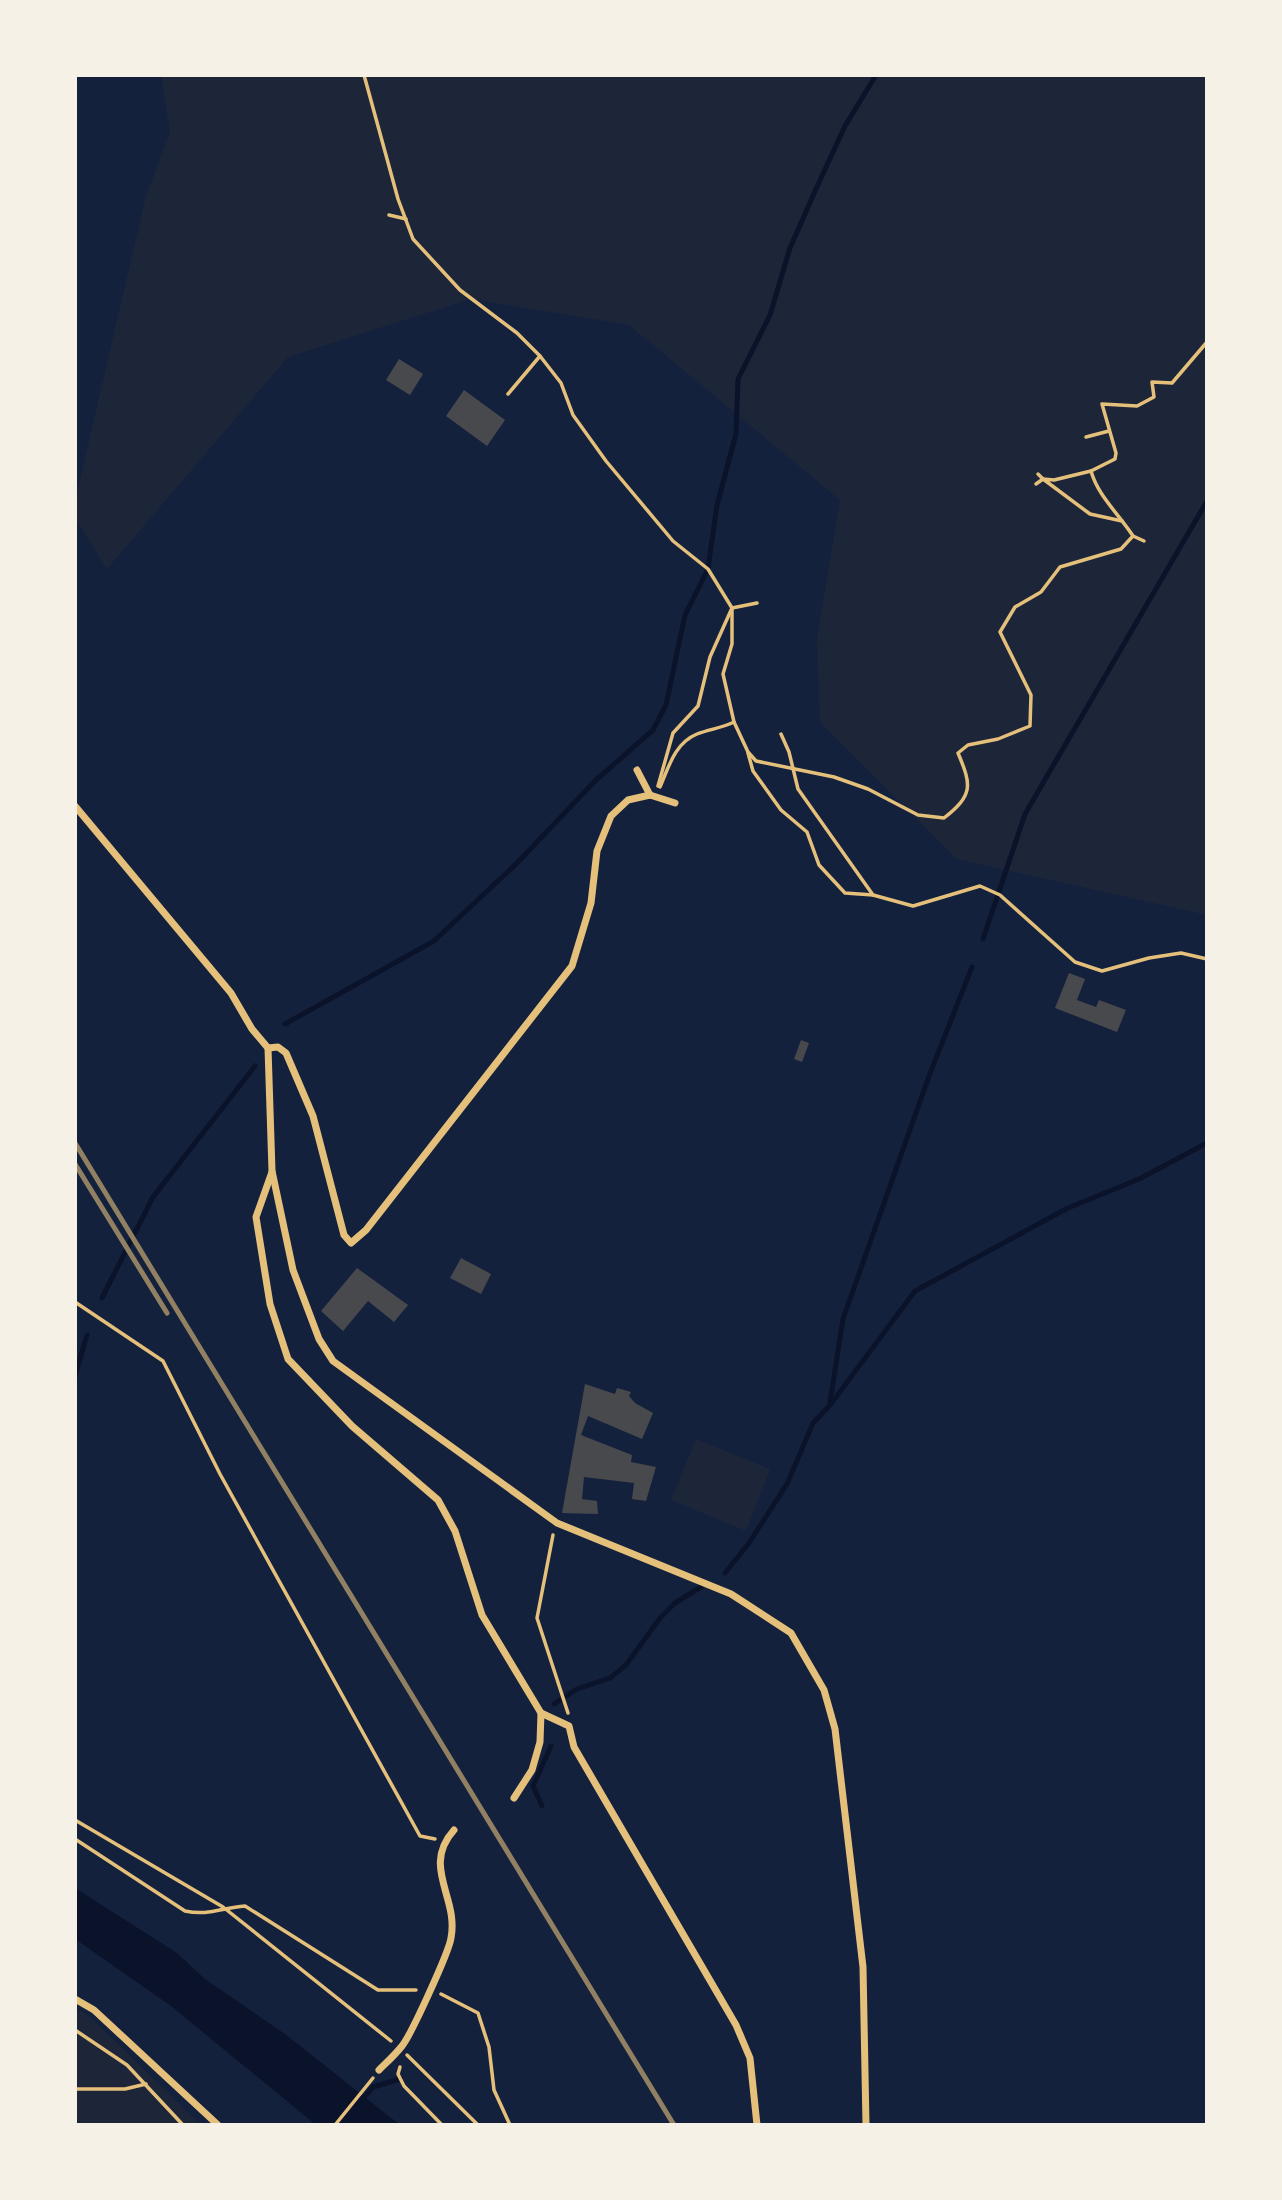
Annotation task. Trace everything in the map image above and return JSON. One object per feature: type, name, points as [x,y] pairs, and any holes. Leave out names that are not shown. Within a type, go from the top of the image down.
[{"type":"street","points":[[637,770],[653,797]]},
{"type":"street","points":[[268,1048],[278,1047],[286,1053],[313,1116],[344,1235],[351,1243],[366,1230],[572,966],[591,903],[597,851],[611,816],[628,800],[653,797],[675,803]]},
{"type":"street","points":[[75,806],[231,993],[252,1029],[268,1048],[272,1171],[293,1270],[319,1339],[333,1361],[557,1523],[731,1594],[791,1633],[824,1690],[835,1729],[863,1967],[866,2125]]},
{"type":"street","points":[[272,1171],[257,1217],[270,1304],[288,1359],[352,1426],[438,1500],[455,1531],[482,1615],[541,1713],[540,1742],[532,1770],[513,1798]]},
{"type":"street","points":[[541,1713],[569,1726],[575,1747],[736,2025],[750,2059],[757,2125]]},
{"type":"street","points":[[379,2070],[404,2045],[452,1938],[452,1911],[438,1869],[443,1841],[454,1830]]},
{"type":"street","points":[[75,1999],[94,2010],[218,2125]]},
{"type":"path","points":[[364,75],[413,239],[434,265],[460,290],[517,333],[540,356],[561,383],[573,415],[606,461],[673,541],[708,569],[732,608],[732,644],[723,674],[734,722],[748,752],[753,771],[781,810],[807,832],[819,866],[845,892],[873,895],[913,906],[980,886],[1000,895],[1075,962],[1102,971],[1149,958],[1181,953],[1207,959]]},
{"type":"path","points":[[389,215],[405,219]]},
{"type":"path","points":[[1036,484],[1043,479],[1054,480],[1091,471],[1115,459],[1101,404],[1137,406],[1154,397],[1152,382],[1172,383],[1207,342]]},
{"type":"path","points":[[508,394],[540,356]]},
{"type":"path","points":[[1086,438],[1109,431]]},
{"type":"path","points":[[1091,471],[1097,491],[1133,536],[1144,541]]},
{"type":"path","points":[[1038,474],[1090,514],[1124,522]]},
{"type":"path","points":[[748,752],[757,761],[791,766],[868,789],[918,815],[944,818],[963,803],[969,781],[958,753],[968,745],[998,739],[1030,726],[1031,695],[1000,632],[1016,607],[1041,592],[1060,567],[1121,549],[1133,536]]},
{"type":"path","points":[[732,608],[757,603]]},
{"type":"path","points":[[653,797],[673,733],[698,706],[710,657],[732,608]]},
{"type":"path","points":[[653,797],[677,747],[697,734],[717,731],[734,722]]},
{"type":"path","points":[[781,734],[789,752],[798,789],[873,895]]},
{"type":"path","points":[[75,1302],[163,1361],[220,1474],[420,1836]]},
{"type":"path","points":[[557,1523],[537,1618],[567,1709],[569,1726]]},
{"type":"path","points":[[75,1820],[223,1908],[368,2022]]},
{"type":"path","points":[[75,1839],[185,1911],[205,1915],[223,1908],[244,1906],[327,1961],[378,1990],[429,1990]]},
{"type":"path","points":[[442,1994],[478,2013],[489,2047],[494,2090],[510,2125]]},
{"type":"path","points":[[75,2030],[127,2064],[183,2125]]},
{"type":"path","points":[[408,2035],[411,2043],[398,2074],[404,2086],[442,2125]]},
{"type":"path","points":[[335,2125],[379,2070]]},
{"type":"path","points":[[429,2074],[478,2125]]},
{"type":"path","points":[[75,2089],[125,2089],[146,2084]]},
{"type":"shaded area","points":[[161,75],[1207,75],[1207,915],[957,859],[820,722],[817,638],[840,500],[629,325],[471,299],[288,357],[107,569],[75,518],[75,501],[146,196],[170,132]]},
{"type":"shaded area","points":[[696,1439],[770,1469],[746,1531],[671,1500]]},
{"type":"shaded area","points":[[75,1888],[177,1953],[205,1979],[285,2034],[400,2125],[316,2125],[171,2006],[75,1939]]},
{"type":"shaded area","points":[[75,2007],[89,2016],[201,2125],[75,2125]]},
{"type":"building","points":[[399,359],[423,374],[410,395],[386,380]]},
{"type":"building","points":[[464,390],[505,420],[487,446],[446,416]]},
{"type":"building","points":[[1069,973],[1085,979],[1077,1000],[1096,1007],[1099,1000],[1126,1010],[1117,1032],[1055,1008]]},
{"type":"building","points":[[801,1040],[809,1043],[802,1062],[794,1059]]},
{"type":"building","points":[[461,1258],[491,1274],[481,1294],[450,1278]]},
{"type":"building","points":[[357,1268],[408,1305],[394,1322],[368,1301],[343,1331],[321,1311]]},
{"type":"building","points":[[585,1384],[615,1394],[617,1388],[631,1392],[629,1396],[635,1403],[653,1413],[642,1439],[588,1416],[581,1435],[632,1455],[631,1462],[656,1467],[646,1501],[632,1499],[634,1483],[584,1477],[582,1499],[597,1501],[598,1514],[562,1513]]},
{"type":"waterway","points":[[285,1024],[434,941],[517,863],[595,781],[653,730],[666,705],[685,615],[708,569],[717,505],[736,434],[738,379],[770,315],[790,248],[816,189],[845,126],[876,75]]},
{"type":"waterway","points":[[983,939],[1025,814],[1207,501]]},
{"type":"waterway","points":[[830,1402],[843,1319],[929,1076],[972,967]]},
{"type":"waterway","points":[[102,1298],[153,1197],[255,1066]]},
{"type":"waterway","points":[[725,1573],[749,1543],[787,1484],[813,1423],[830,1405],[915,1291],[1068,1208],[1139,1179],[1207,1143]]},
{"type":"waterway","points":[[75,1376],[87,1335]]},
{"type":"waterway","points":[[554,1704],[577,1689],[610,1678],[626,1665],[660,1618],[675,1603],[701,1587]]},
{"type":"waterway","points":[[542,1806],[533,1786],[551,1746]]},
{"type":"waterway","points":[[362,2100],[373,2087],[400,2079]]},
{"type":"railway","points":[[75,1143],[674,2125]]},
{"type":"railway","points":[[75,1164],[167,1313]]}]
